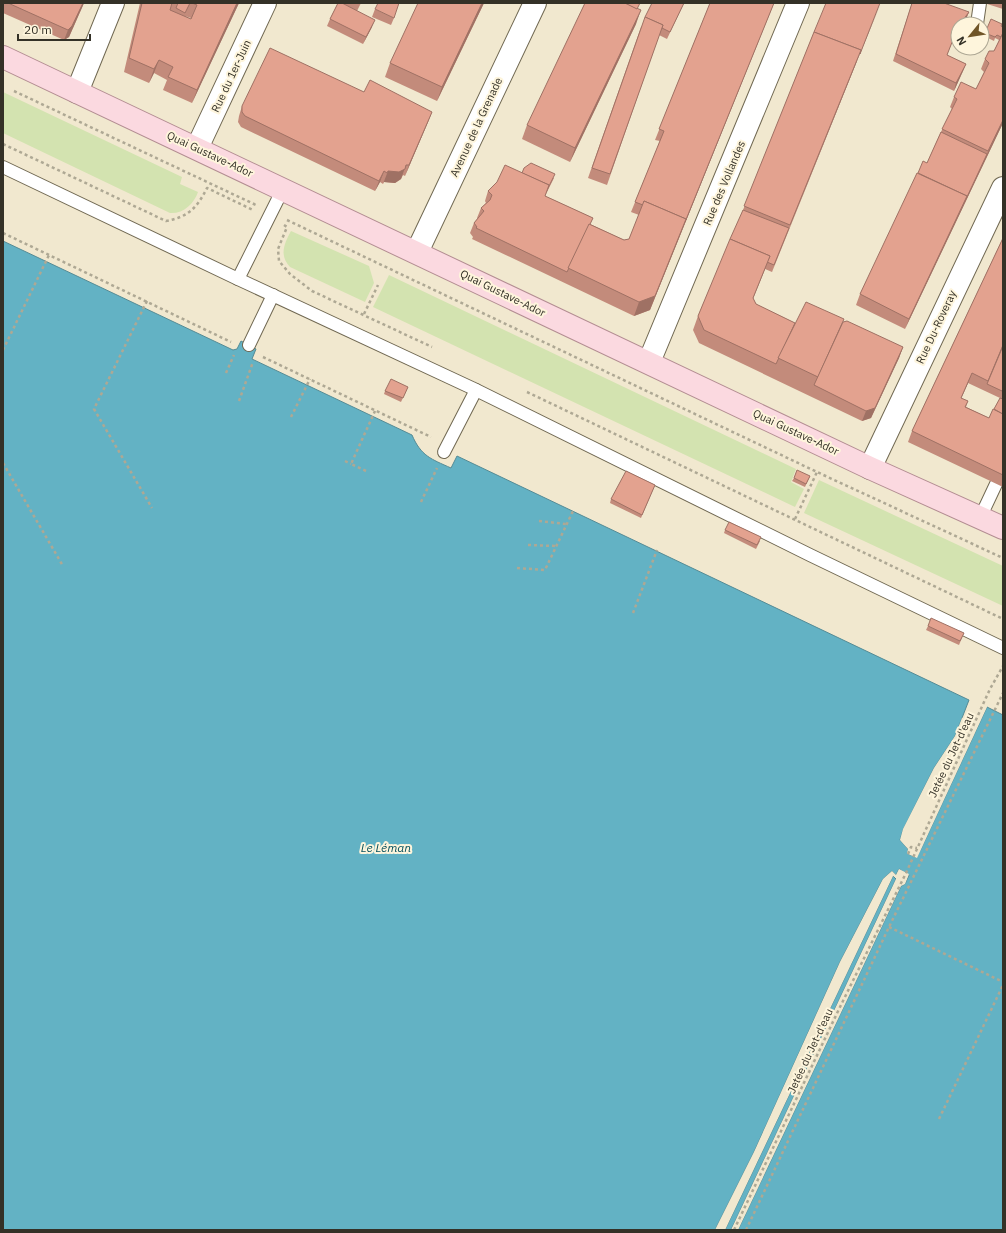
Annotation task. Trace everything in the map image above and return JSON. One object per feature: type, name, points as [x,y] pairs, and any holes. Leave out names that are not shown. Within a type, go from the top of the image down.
[{"type":"main road","name":"Quai Gustave-Ador","points":[[3,57],[870,468],[1003,528]]},
{"type":"street","points":[[77,92],[113,3]]},
{"type":"street","name":"Rue du 1er-Juin","points":[[197,148],[265,3]]},
{"type":"street","name":"Avenue de la Grenade","points":[[417,252],[535,3]]},
{"type":"street","name":"Rue des Vollandes","points":[[649,362],[798,3]]},
{"type":"street","name":"Rue Du-Roveray","points":[[870,468],[1003,188]]},
{"type":"lane","points":[[978,16],[980,3]]},
{"type":"lane","points":[[3,167],[476,390],[810,555],[1003,648]]},
{"type":"lane","points":[[238,279],[283,189]]},
{"type":"lane","points":[[249,345],[273,295]]},
{"type":"lane","points":[[446,449],[476,390]]},
{"type":"lane","points":[[980,518],[996,484]]},
{"type":"path","points":[[10,88],[271,215],[1003,558]]},
{"type":"path","points":[[3,144],[166,222],[179,219],[190,212],[199,204],[207,188],[271,215],[287,227],[278,249],[279,261],[286,270],[312,291],[433,347]]},
{"type":"path","points":[[3,233],[236,344]]},
{"type":"path","points":[[3,350],[49,255]]},
{"type":"path","points":[[364,314],[378,285]]},
{"type":"path","points":[[147,301],[94,409],[152,508]]},
{"type":"path","points":[[226,373],[235,350]]},
{"type":"path","points":[[258,354],[375,411],[446,449],[421,502]]},
{"type":"path","points":[[239,401],[254,360]]},
{"type":"path","points":[[291,418],[310,379]]},
{"type":"path","points":[[524,391],[1003,619]]},
{"type":"path","points":[[351,464],[375,411]]},
{"type":"path","points":[[345,461],[366,471]]},
{"type":"path","points":[[3,463],[63,566]]},
{"type":"path","points":[[795,519],[817,472]]},
{"type":"path","points":[[517,568],[545,570],[572,511]]},
{"type":"path","points":[[539,521],[566,524]]},
{"type":"path","points":[[818,536],[820,531]]},
{"type":"path","points":[[528,545],[556,546]]},
{"type":"path","points":[[633,613],[657,550]]},
{"type":"path","name":"Jetée du Jet-d'eau","points":[[734,1230],[906,873],[990,689],[1003,666]]},
{"type":"path","points":[[746,1230],[889,927],[1003,693]]},
{"type":"path","points":[[908,854],[912,847],[917,849]]},
{"type":"path","points":[[889,927],[1003,983],[939,1119]]},
{"type":"green space","points":[[3,92],[182,177],[180,184],[198,192],[194,200],[184,210],[170,213],[3,133]]},
{"type":"green space","points":[[291,231],[369,266],[374,283],[365,302],[290,267],[285,258],[284,249],[286,240]]},
{"type":"green space","points":[[389,275],[796,469],[791,482],[804,489],[795,507],[373,307]]},
{"type":"green space","points":[[819,480],[1003,566],[1003,606],[804,513]]},
{"type":"water","name":"Le Léman","points":[[3,241],[233,350],[237,349],[241,341],[256,349],[252,359],[412,435],[419,448],[427,456],[438,462],[451,468],[457,456],[969,700],[955,736],[934,768],[903,830],[900,840],[908,849],[908,854],[916,857],[921,849],[987,707],[1003,715],[1003,1230],[738,1230],[901,886],[905,884],[909,875],[899,869],[896,875],[892,871],[883,879],[840,962],[754,1152],[715,1230],[3,1230]]},
{"type":"water","points":[[893,876],[896,879],[731,1230],[725,1230]]},
{"type":"pier","points":[[985,706],[987,707],[917,858],[908,854],[908,849],[900,840],[903,829],[934,768],[955,736],[962,718],[965,717],[956,737],[936,769],[905,830],[902,840],[910,848],[909,852],[916,855]]},
{"type":"pier","points":[[899,869],[909,874],[905,884],[901,886],[738,1230],[736,1230],[899,885],[906,875],[900,872],[898,880],[733,1230],[731,1230],[896,877],[893,876],[725,1230],[723,1230],[892,874],[885,880],[842,963],[756,1153],[718,1230],[715,1230],[754,1152],[840,962],[883,879],[892,871],[896,875]]},
{"type":"building","points":[[8,3],[83,3],[72,26],[68,30]]},
{"type":"building","points":[[142,3],[172,3],[170,10],[191,19],[197,5],[192,3],[237,3],[197,90],[168,77],[173,67],[159,60],[154,69],[129,58]]},
{"type":"building","points":[[178,3],[190,3],[185,13],[176,8]]},
{"type":"building","points":[[338,3],[342,3],[375,20],[366,37],[330,19]]},
{"type":"building","points":[[378,3],[399,3],[394,18],[375,9]]},
{"type":"building","points":[[418,3],[482,3],[442,87],[390,63]]},
{"type":"building","points":[[585,3],[625,3],[641,10],[575,148],[527,125]]},
{"type":"building","points":[[625,3],[640,3],[637,9]]},
{"type":"building","points":[[652,3],[684,3],[670,32],[662,28],[663,25],[645,17]]},
{"type":"building","points":[[710,3],[774,3],[685,222],[686,219],[644,201],[643,205],[635,202],[664,131],[659,129]]},
{"type":"building","points":[[826,3],[880,3],[860,54],[861,50],[814,32]]},
{"type":"building","points":[[912,3],[944,3],[969,12],[966,16],[950,16],[950,47],[947,55],[966,64],[956,83],[896,54]]},
{"type":"building","points":[[645,17],[663,25],[610,174],[592,168]]},
{"type":"building","points":[[991,19],[1002,24],[1001,26],[1003,27],[1003,33],[1001,37],[997,35],[995,37],[990,35]]},
{"type":"building","points":[[814,32],[861,50],[790,225],[744,206]]},
{"type":"building","points":[[1003,33],[1003,120],[988,151],[942,129],[957,99],[954,97],[961,82],[976,89],[989,63],[985,59],[986,56],[990,56],[990,51],[994,51]]},
{"type":"building","points":[[270,48],[364,92],[370,80],[432,112],[409,165],[406,165],[405,169],[399,172],[388,171],[387,173],[384,171],[379,181],[245,116],[242,112],[242,106]]},
{"type":"building","points":[[941,132],[987,154],[966,199],[967,196],[918,173],[923,161],[927,163]]},
{"type":"building","points":[[531,163],[555,174],[546,192],[549,185],[522,173],[524,168]]},
{"type":"building","points":[[505,165],[549,185],[545,196],[593,218],[567,272],[476,228],[477,227],[474,223],[484,211],[481,208],[490,200],[492,195],[488,191],[497,182]]},
{"type":"building","points":[[917,173],[967,196],[909,319],[860,294]]},
{"type":"building","points":[[644,201],[686,219],[655,296],[639,302],[568,268],[589,224],[624,240],[629,239]]},
{"type":"building","points":[[743,210],[789,228],[774,265],[767,262],[770,256],[730,239]]},
{"type":"building","points":[[1003,238],[1003,345],[988,381],[972,373],[961,398],[968,401],[965,407],[989,418],[993,409],[1003,414],[1003,475],[912,431]]},
{"type":"building","points":[[730,239],[770,256],[753,298],[756,304],[795,323],[776,364],[704,330],[698,316]]},
{"type":"building","points":[[806,302],[844,319],[818,377],[778,358]]},
{"type":"building","points":[[847,321],[903,347],[875,408],[866,411],[814,385],[843,322]]},
{"type":"building","points":[[1003,346],[1003,389],[1002,391],[987,384]]},
{"type":"building","points":[[391,379],[408,387],[403,398],[385,391]]},
{"type":"building","points":[[1000,398],[1003,399],[1003,414],[994,409]]},
{"type":"building","points":[[797,470],[810,476],[806,484],[794,478]]},
{"type":"building","points":[[626,471],[655,485],[642,515],[611,499]]},
{"type":"building","points":[[729,522],[761,537],[757,545],[725,530]]},
{"type":"building","points":[[931,618],[964,633],[960,641],[928,626]]}]
